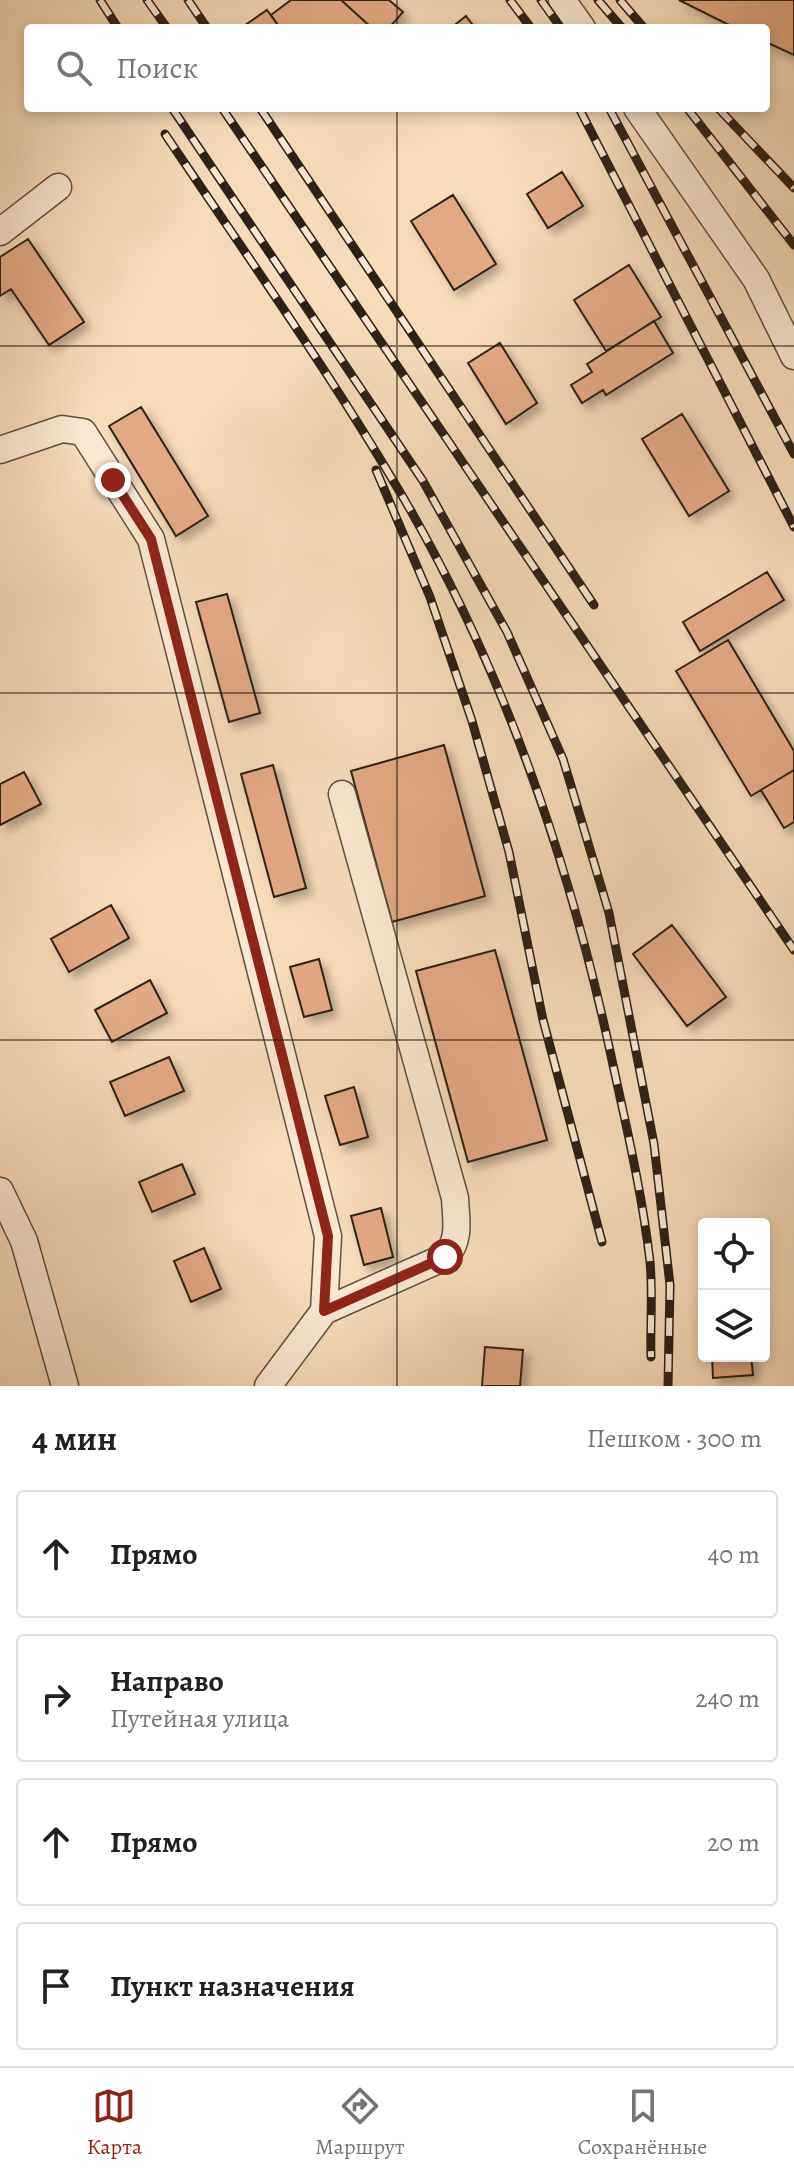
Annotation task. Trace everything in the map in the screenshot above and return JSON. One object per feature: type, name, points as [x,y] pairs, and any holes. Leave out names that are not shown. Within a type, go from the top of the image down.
[{"type":"street","points":[[562,0],[579,24]]},
{"type":"street","points":[[640,112],[756,279],[794,356]]},
{"type":"street","points":[[0,232],[58,187]]},
{"type":"street","points":[[0,450],[62,429],[83,432],[151,539],[328,1236],[324,1311]]},
{"type":"street","points":[[268,1386],[324,1311],[445,1257],[454,1248],[457,1235],[455,1198],[342,794]]},
{"type":"street","points":[[0,1191],[24,1241],[65,1386]]},
{"type":"building","points":[[291,0],[341,0],[368,24],[277,24],[271,15]]},
{"type":"building","points":[[341,0],[389,0],[403,12],[392,24],[368,24]]},
{"type":"building","points":[[679,0],[794,0],[794,55],[770,44],[770,24],[727,24]]},
{"type":"building","points":[[267,10],[277,24],[247,24]]},
{"type":"building","points":[[466,16],[472,24],[456,24]]},
{"type":"building","points":[[562,172],[583,206],[548,228],[527,194]]},
{"type":"building","points":[[453,195],[496,264],[454,290],[411,221]]},
{"type":"building","points":[[28,239],[84,322],[49,345],[11,289],[0,296],[0,257]]},
{"type":"building","points":[[629,265],[661,317],[606,351],[574,300]]},
{"type":"building","points":[[654,321],[673,353],[606,395],[603,390],[582,403],[571,385],[592,372],[587,364]]},
{"type":"building","points":[[500,343],[537,403],[506,424],[468,363]]},
{"type":"building","points":[[141,407],[208,516],[176,536],[109,426]]},
{"type":"building","points":[[682,414],[729,491],[689,516],[642,439]]},
{"type":"building","points":[[767,572],[784,600],[700,651],[683,622]]},
{"type":"building","points":[[227,594],[260,713],[229,722],[196,602]]},
{"type":"building","points":[[728,640],[794,751],[794,770],[751,796],[676,671]]},
{"type":"building","points":[[444,745],[485,896],[392,922],[351,771]]},
{"type":"building","points":[[273,765],[306,888],[274,897],[241,774]]},
{"type":"building","points":[[794,770],[794,822],[784,828],[761,790]]},
{"type":"building","points":[[24,772],[41,804],[0,825],[0,784]]},
{"type":"building","points":[[111,905],[129,938],[69,972],[51,939]]},
{"type":"building","points":[[672,925],[726,997],[687,1026],[633,954]]},
{"type":"building","points":[[495,950],[547,1140],[468,1162],[416,971]]},
{"type":"building","points":[[319,959],[332,1010],[304,1017],[290,967]]},
{"type":"building","points":[[150,980],[167,1013],[112,1042],[95,1010]]},
{"type":"building","points":[[169,1057],[184,1091],[125,1116],[110,1082]]},
{"type":"building","points":[[354,1087],[368,1137],[340,1145],[325,1096]]},
{"type":"building","points":[[182,1164],[195,1194],[152,1212],[139,1182]]},
{"type":"building","points":[[381,1208],[393,1257],[364,1265],[351,1216]]},
{"type":"building","points":[[204,1248],[221,1289],[191,1302],[174,1261]]},
{"type":"building","points":[[485,1347],[523,1350],[520,1386],[482,1386]]},
{"type":"building","points":[[712,1362],[752,1362],[753,1375],[713,1378]]},
{"type":"railway","points":[[100,0],[115,24]]},
{"type":"railway","points":[[147,0],[164,24]]},
{"type":"railway","points":[[188,0],[204,24]]},
{"type":"railway","points":[[510,0],[528,24]]},
{"type":"railway","points":[[541,0],[558,24]]},
{"type":"railway","points":[[598,0],[619,24]]},
{"type":"railway","points":[[620,0],[641,24]]},
{"type":"railway","points":[[175,112],[423,481],[507,632],[563,759],[609,913],[654,1144],[670,1285],[668,1386]]},
{"type":"railway","points":[[225,112],[794,950]]},
{"type":"railway","points":[[263,112],[594,605]]},
{"type":"railway","points":[[581,112],[794,527]]},
{"type":"railway","points":[[611,112],[794,454]]},
{"type":"railway","points":[[690,112],[794,245]]},
{"type":"railway","points":[[722,112],[794,188]]},
{"type":"railway","points":[[165,134],[353,415],[411,511],[477,640],[505,706],[554,842],[594,980],[610,1051],[647,1235],[651,1274],[651,1357]]},
{"type":"railway","points":[[376,470],[430,597],[472,721],[509,852],[543,1020],[602,1242]]},
{"type":"route","points":[[113,480],[151,539],[328,1236],[324,1311],[445,1257]]}]
